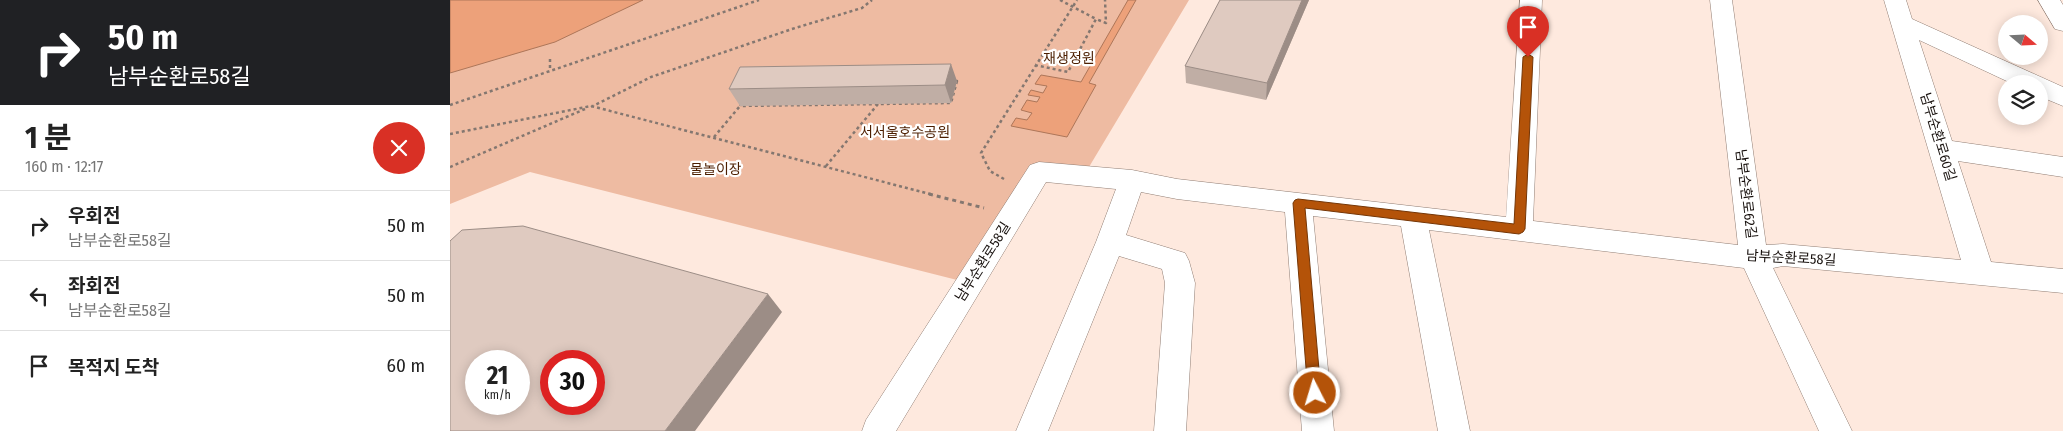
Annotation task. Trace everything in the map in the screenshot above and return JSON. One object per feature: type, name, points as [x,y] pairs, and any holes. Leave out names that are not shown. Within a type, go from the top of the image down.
[{"type":"street","points":[[1519,229],[1531,0]]},
{"type":"street","name":"남부순환로62길","points":[[1722,0],[1754,258],[1836,431]]},
{"type":"street","points":[[2049,0],[2063,24]]},
{"type":"street","points":[[1899,12],[2018,75]]},
{"type":"street","name":"남부순환로60길","points":[[1899,12],[1980,274]]},
{"type":"street","points":[[2048,90],[2063,97]]},
{"type":"street","points":[[1942,149],[2063,167]]},
{"type":"street","name":"남부순환로58길","points":[[878,431],[1039,172],[1132,180],[1177,188],[1754,258],[1783,255],[2063,281]]},
{"type":"street","points":[[1032,431],[1110,242],[1132,180]]},
{"type":"street","points":[[1298,203],[1318,431]]},
{"type":"street","points":[[1413,216],[1454,431]]},
{"type":"street","points":[[1110,242],[1175,261],[1180,283],[1170,431]]},
{"type":"path","points":[[450,105],[759,0]]},
{"type":"path","points":[[450,167],[591,106],[651,77],[795,28],[862,8],[872,0]]},
{"type":"path","points":[[1060,0],[1106,23],[1105,0]]},
{"type":"path","points":[[1009,180],[1000,178],[990,171],[981,153],[1076,0]]},
{"type":"path","points":[[1035,65],[1068,72],[1096,19]]},
{"type":"path","points":[[550,60],[550,71]]},
{"type":"path","points":[[714,138],[740,106],[750,85],[957,82],[951,103],[740,106]]},
{"type":"path","points":[[826,166],[878,104]]},
{"type":"path","points":[[450,134],[591,106],[989,209]]},
{"type":"green space","name":"서서울호수공원","points":[[450,0],[1189,0],[1089,167],[1051,163],[1033,177],[969,283],[530,172],[450,204]]},
{"type":"shaded area","points":[[450,0],[643,0],[555,42],[450,73]]},
{"type":"shaded area","points":[[1128,0],[1136,0],[1089,83],[1096,85],[1067,137],[1011,126],[1016,118],[1027,120],[1032,113],[1021,110],[1027,100],[1037,102],[1040,97],[1028,95],[1031,90],[1043,93],[1047,86],[1035,84],[1041,75],[1081,82]]},
{"type":"building","points":[[1220,0],[1302,0],[1267,83],[1185,66]]},
{"type":"building","points":[[951,64],[945,85],[729,89],[740,67]]},
{"type":"building","points":[[523,226],[768,294],[665,431],[450,431],[450,241],[462,230]]},
{"type":"route","points":[[1315,393],[1298,203],[1519,229],[1528,57]]},
{"type":"park label","name":"재생정원","points":[[1069,58]]},
{"type":"park label","name":"물놀이장","points":[[716,169]]}]
